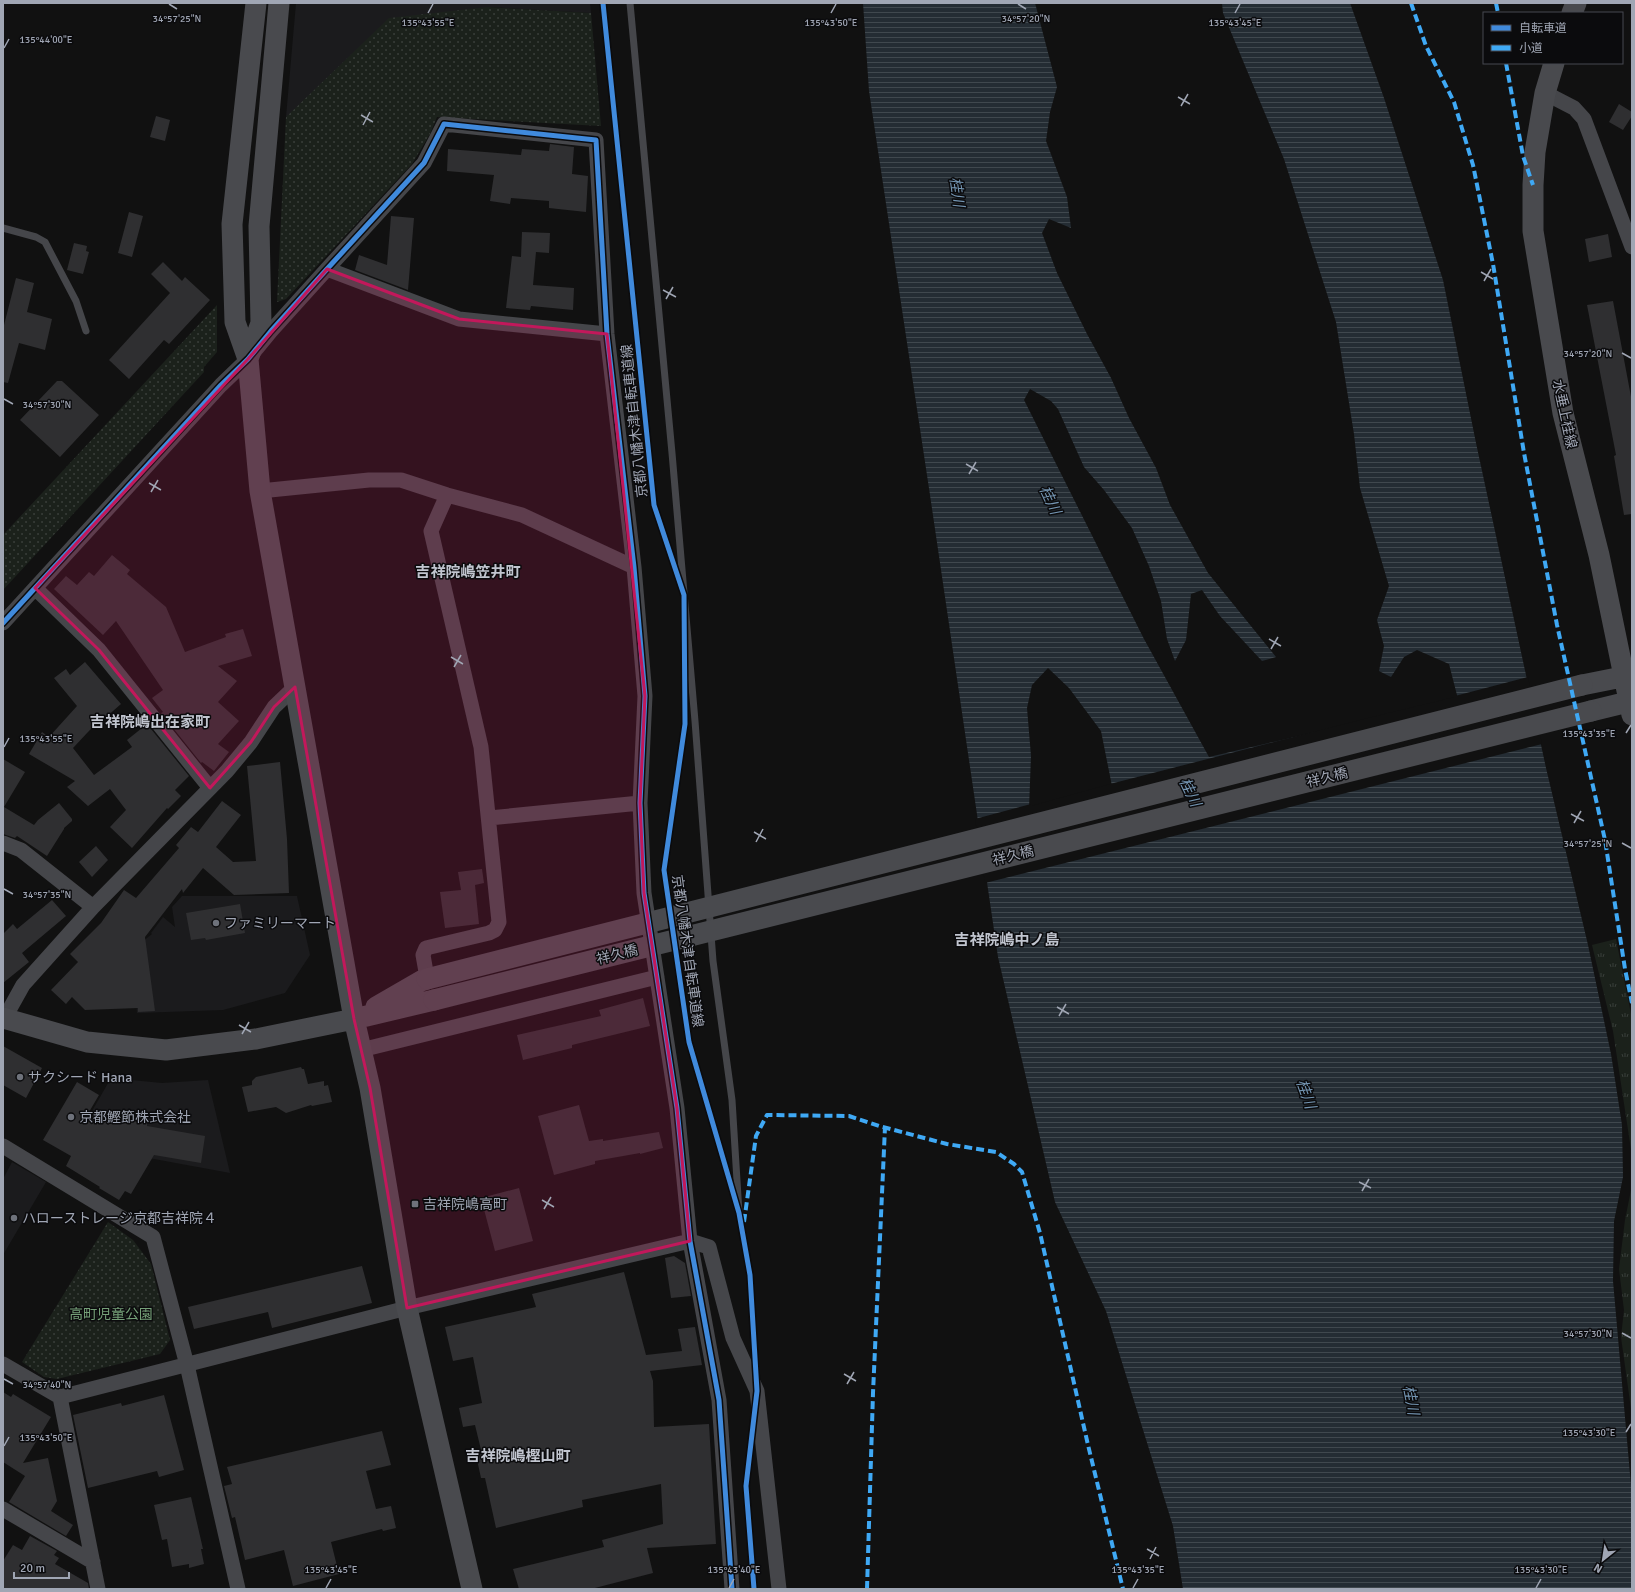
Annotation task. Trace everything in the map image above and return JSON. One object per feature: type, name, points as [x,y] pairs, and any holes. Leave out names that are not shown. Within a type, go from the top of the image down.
[{"type":"street","points":[[256,3],[232,224],[235,322],[248,359],[260,491],[354,1019],[370,1088],[407,1308],[472,1589]]},
{"type":"street","points":[[248,359],[261,324],[259,226],[279,3]]},
{"type":"street","name":"水垂上桂線","points":[[1554,64],[1545,93],[1535,152],[1533,231],[1563,413],[1599,555],[1627,675],[1631,706]]},
{"type":"street","points":[[1545,93],[1574,108],[1584,119],[1632,247]]},
{"type":"street","points":[[3,623],[221,385],[248,359],[271,331],[424,163],[444,124],[596,140],[608,334],[634,567],[645,696],[640,803],[644,893],[677,1108],[690,1241],[719,1400],[732,1589]]},
{"type":"street","points":[[327,269],[459,319],[608,334]]},
{"type":"street","points":[[260,491],[369,480],[401,480],[447,495],[522,515],[634,567]]},
{"type":"street","points":[[424,980],[426,972],[423,955],[426,948],[489,933],[495,930],[499,922],[481,747],[431,531],[447,495]]},
{"type":"street","points":[[35,588],[99,650],[210,788]]},
{"type":"street","name":"祥久橋","points":[[354,1019],[424,980],[1582,685],[1627,675]]},
{"type":"street","points":[[3,1019],[23,985],[93,906],[227,771],[251,742],[274,707],[295,687]]},
{"type":"street","name":"祥久橋","points":[[3,1019],[87,1042],[166,1050],[256,1039],[354,1019],[434,1000],[1591,711],[1631,706]]},
{"type":"street","points":[[489,818],[640,803]]},
{"type":"street","points":[[3,843],[21,850],[93,906]]},
{"type":"street","points":[[361,1050],[657,978]]},
{"type":"street","points":[[3,1146],[153,1237],[187,1365],[238,1589]]},
{"type":"street","points":[[3,1364],[60,1397],[407,1308],[690,1241],[709,1247],[733,1338],[757,1391],[779,1589]]},
{"type":"street","points":[[60,1397],[98,1589]]},
{"type":"street","points":[[3,1508],[93,1562]]},
{"type":"lane","points":[[630,3],[674,469],[713,961],[732,1100],[739,1213]]},
{"type":"lane","points":[[3,228],[36,237],[45,242],[76,301],[86,331]]},
{"type":"highlighted area","points":[[327,269],[459,319],[607,334],[645,696],[640,803],[644,893],[677,1108],[690,1241],[407,1308],[370,1088],[354,1019],[295,687],[274,707],[251,742],[210,788],[99,650],[35,588],[248,359]]},
{"type":"shaded area","points":[[296,3],[590,3],[591,13],[488,7],[286,117]]},
{"type":"shaded area","points":[[182,896],[297,896],[310,955],[285,993],[223,1010],[137,1013],[132,950],[152,934],[151,933],[163,917],[175,927],[172,907]]},
{"type":"shaded area","points":[[111,1078],[162,1083],[208,1080],[230,1173],[73,1144]]},
{"type":"shaded area","name":"ハローストレージ京都吉祥院４","points":[[12,1162],[46,1182],[3,1255],[3,1179]]},
{"type":"green space","points":[[488,7],[591,13],[601,126],[437,117],[430,134],[412,164],[286,299],[277,302],[286,117],[389,18]]},
{"type":"green space","points":[[217,305],[217,352],[204,367],[204,372],[3,590],[3,535]]},
{"type":"green space","points":[[1616,939],[1632,1019],[1632,1156],[1613,1031],[1592,945]]},
{"type":"green space","points":[[1632,1185],[1632,1416],[1621,1337],[1624,1310],[1619,1269],[1625,1220]]},
{"type":"green space","name":"高町児童公園","points":[[108,1222],[133,1240],[151,1264],[170,1340],[160,1354],[57,1379],[44,1377],[22,1362]]},
{"type":"water","name":"桂川","points":[[863,3],[1035,3],[1057,87],[1050,112],[1046,141],[1067,197],[1071,228],[1049,219],[1042,233],[1057,273],[1087,334],[1111,378],[1129,418],[1156,468],[1170,505],[1208,573],[1276,657],[1262,661],[1220,616],[1202,590],[1191,594],[1186,640],[1175,661],[1167,639],[1161,601],[1149,566],[1132,528],[1104,490],[1084,467],[1058,409],[1051,401],[1030,389],[1024,400],[1144,639],[1209,757],[1458,699],[1449,664],[1417,650],[1404,657],[1391,677],[1379,671],[1384,646],[1377,620],[1389,586],[1360,488],[1354,434],[1336,322],[1284,159],[1223,13],[1222,3],[1350,3],[1384,98],[1443,280],[1476,443],[1546,768],[1588,945],[1611,1054],[1622,1125],[1623,1177],[1614,1221],[1613,1281],[1632,1497],[1632,1589],[1183,1589],[1173,1526],[1106,1311],[1055,1202],[998,957],[869,91]],"holes":[[[1048,668],[1069,688],[1101,731],[1112,786],[1029,809],[1031,756],[1027,708],[1032,685]]]},
{"type":"pier","points":[[1528,677],[1542,744],[985,883],[975,819],[1031,804],[1031,806],[1110,784],[1455,697]]},
{"type":"building","points":[[1619,104],[1632,112],[1632,116],[1623,130],[1609,122]]},
{"type":"building","points":[[156,116],[170,120],[165,141],[150,137]]},
{"type":"building","points":[[550,144],[574,147],[572,174],[588,176],[586,212],[549,208],[549,201],[511,198],[510,204],[490,201],[494,175],[447,171],[448,149],[521,155],[522,149],[549,151]]},
{"type":"building","points":[[129,212],[143,216],[132,257],[118,253]]},
{"type":"building","points":[[391,216],[414,218],[408,290],[355,270],[359,255],[387,265]]},
{"type":"building","points":[[522,232],[550,233],[549,253],[536,252],[533,285],[574,288],[573,310],[531,306],[530,310],[506,308],[512,256],[521,257]]},
{"type":"building","points":[[1608,234],[1612,257],[1589,262],[1585,239]]},
{"type":"building","points":[[74,243],[87,246],[86,251],[89,252],[83,274],[67,270]]},
{"type":"building","points":[[163,262],[182,281],[185,277],[210,300],[169,344],[164,340],[129,379],[109,360],[170,293],[151,274]]},
{"type":"building","points":[[16,278],[34,283],[27,312],[52,319],[45,350],[19,343],[8,383],[3,382],[3,329]]},
{"type":"building","points":[[1613,301],[1632,402],[1632,514],[1624,515],[1614,456],[1616,455],[1587,305]]},
{"type":"building","points":[[57,381],[62,381],[99,415],[60,457],[20,420]]},
{"type":"building","points":[[112,555],[130,570],[127,574],[166,607],[185,652],[226,637],[225,634],[243,629],[252,656],[218,666],[237,681],[218,702],[239,721],[218,744],[229,752],[214,771],[202,762],[201,763],[161,713],[163,712],[152,698],[163,690],[116,621],[103,635],[54,589],[66,576],[77,585],[89,572],[94,576]]},
{"type":"building","points":[[85,662],[121,704],[105,718],[103,716],[73,748],[94,775],[132,747],[127,740],[147,724],[189,776],[175,790],[181,796],[168,809],[167,808],[132,848],[110,827],[126,810],[110,789],[88,806],[67,787],[75,781],[29,754],[42,732],[49,737],[77,706],[54,678],[66,669],[70,675]]},
{"type":"building","points":[[3,759],[25,772],[4,807],[34,825],[59,803],[72,819],[72,821],[64,828],[47,856],[17,836],[15,838],[3,834]]},
{"type":"building","points":[[280,762],[287,839],[289,893],[234,895],[203,868],[183,893],[182,889],[145,937],[155,1011],[138,1012],[138,1008],[85,1010],[72,997],[66,1004],[51,990],[78,962],[70,954],[101,923],[124,890],[136,898],[179,848],[176,845],[191,827],[198,832],[222,801],[241,815],[216,847],[233,862],[256,861],[247,766]]},
{"type":"building","points":[[96,846],[108,860],[92,877],[79,862]]},
{"type":"building","points":[[482,869],[484,883],[475,885],[479,924],[445,928],[440,892],[461,890],[458,872]]},
{"type":"building","points":[[52,900],[66,916],[22,953],[29,962],[3,983],[3,934],[13,924],[17,929]]},
{"type":"building","name":"ファミリーマート","points":[[240,904],[245,933],[206,940],[205,938],[191,940],[186,913]]},
{"type":"building","points":[[643,998],[650,1026],[572,1045],[572,1048],[523,1060],[517,1035],[601,1016],[599,1010]]},
{"type":"building","name":"サクシード Hana","points":[[3,1046],[42,1068],[26,1098],[3,1085]]},
{"type":"building","points":[[301,1067],[304,1069],[308,1084],[324,1081],[324,1086],[328,1085],[332,1102],[311,1105],[286,1113],[276,1107],[248,1112],[242,1087],[252,1085],[252,1081],[256,1077]]},
{"type":"building","points":[[77,1082],[99,1095],[89,1112],[147,1123],[147,1126],[205,1136],[201,1163],[154,1155],[131,1194],[125,1191],[119,1200],[99,1188],[100,1187],[66,1166],[71,1156],[43,1140]]},
{"type":"building","points":[[579,1105],[589,1141],[603,1139],[603,1141],[659,1132],[663,1148],[640,1154],[595,1161],[595,1164],[554,1175],[538,1116]]},
{"type":"building","points":[[519,1188],[533,1241],[495,1251],[481,1198]]},
{"type":"building","points":[[674,1256],[685,1263],[691,1296],[671,1298],[665,1258]]},
{"type":"building","points":[[362,1266],[372,1303],[272,1328],[268,1312],[194,1329],[188,1307]]},
{"type":"building","points":[[624,1272],[646,1355],[682,1351],[678,1329],[695,1327],[702,1365],[650,1371],[653,1381],[654,1427],[709,1424],[716,1544],[647,1548],[653,1573],[591,1589],[519,1589],[513,1569],[604,1547],[602,1540],[663,1524],[661,1484],[582,1500],[583,1507],[496,1528],[485,1478],[481,1478],[476,1455],[482,1454],[475,1425],[463,1427],[459,1408],[482,1403],[473,1357],[453,1361],[445,1327],[536,1307],[532,1294]]},
{"type":"building","points":[[3,1392],[11,1397],[13,1394],[51,1417],[23,1463],[48,1458],[57,1501],[51,1511],[73,1525],[66,1536],[9,1502],[25,1476],[3,1462]]},
{"type":"building","points":[[164,1395],[184,1470],[159,1477],[157,1471],[88,1488],[73,1415],[121,1403],[122,1406]]},
{"type":"building","points":[[382,1431],[391,1465],[366,1471],[376,1509],[391,1506],[396,1528],[383,1531],[382,1529],[331,1542],[339,1574],[293,1586],[284,1550],[245,1560],[235,1517],[232,1518],[224,1486],[232,1484],[227,1467]]},
{"type":"building","points":[[191,1497],[203,1549],[201,1549],[204,1564],[189,1568],[189,1564],[172,1567],[167,1539],[162,1540],[154,1505]]},
{"type":"building","points":[[30,1536],[57,1551],[54,1555],[59,1558],[55,1564],[88,1583],[89,1589],[3,1589],[3,1561],[13,1545],[22,1550]]},
{"type":"marked path","points":[[1411,3],[1426,46],[1454,102],[1473,165],[1493,264],[1524,453],[1557,625],[1605,840],[1625,969],[1632,1003]]},
{"type":"marked path","points":[[1496,3],[1498,12]]},
{"type":"marked path","points":[[1506,64],[1523,156],[1533,185]]},
{"type":"marked path","points":[[744,1222],[756,1136],[767,1115],[849,1116],[879,1126],[947,1144],[996,1152],[1014,1164],[1022,1172],[1040,1233],[1088,1445],[1123,1589]]},
{"type":"marked path","points":[[867,1589],[873,1393],[885,1127]]},
{"type":"cycle path","name":"京都八幡木津自転車道線","points":[[603,3],[654,505],[684,595],[685,724],[664,870],[689,1042],[739,1213],[750,1275],[757,1391],[746,1486],[754,1589]]},
{"type":"cycle path","name":"京都八幡木津自転車道線","points":[[3,623],[221,385],[248,359],[271,331],[424,163],[444,124],[596,140],[607,334],[634,567],[645,696],[640,803],[644,893],[677,1108],[690,1241],[719,1400],[732,1589]]},
{"type":"place","name":"ファミリーマート","points":[[216,923]]},
{"type":"place","name":"サクシード Hana","points":[[20,1077]]},
{"type":"place","name":"京都鰹節株式会社","points":[[71,1117]]},
{"type":"place","name":"吉祥院嶋高町","points":[[415,1204]]},
{"type":"place","name":"ハローストレージ京都吉祥院４","points":[[14,1218]]},
{"type":"district","name":"吉祥院嶋笠井町","points":[[468,572]]},
{"type":"district","name":"吉祥院嶋出在家町","points":[[150,722]]},
{"type":"district","name":"吉祥院嶋中ノ島","points":[[1007,940]]},
{"type":"district","name":"吉祥院嶋樫山町","points":[[518,1456]]}]
